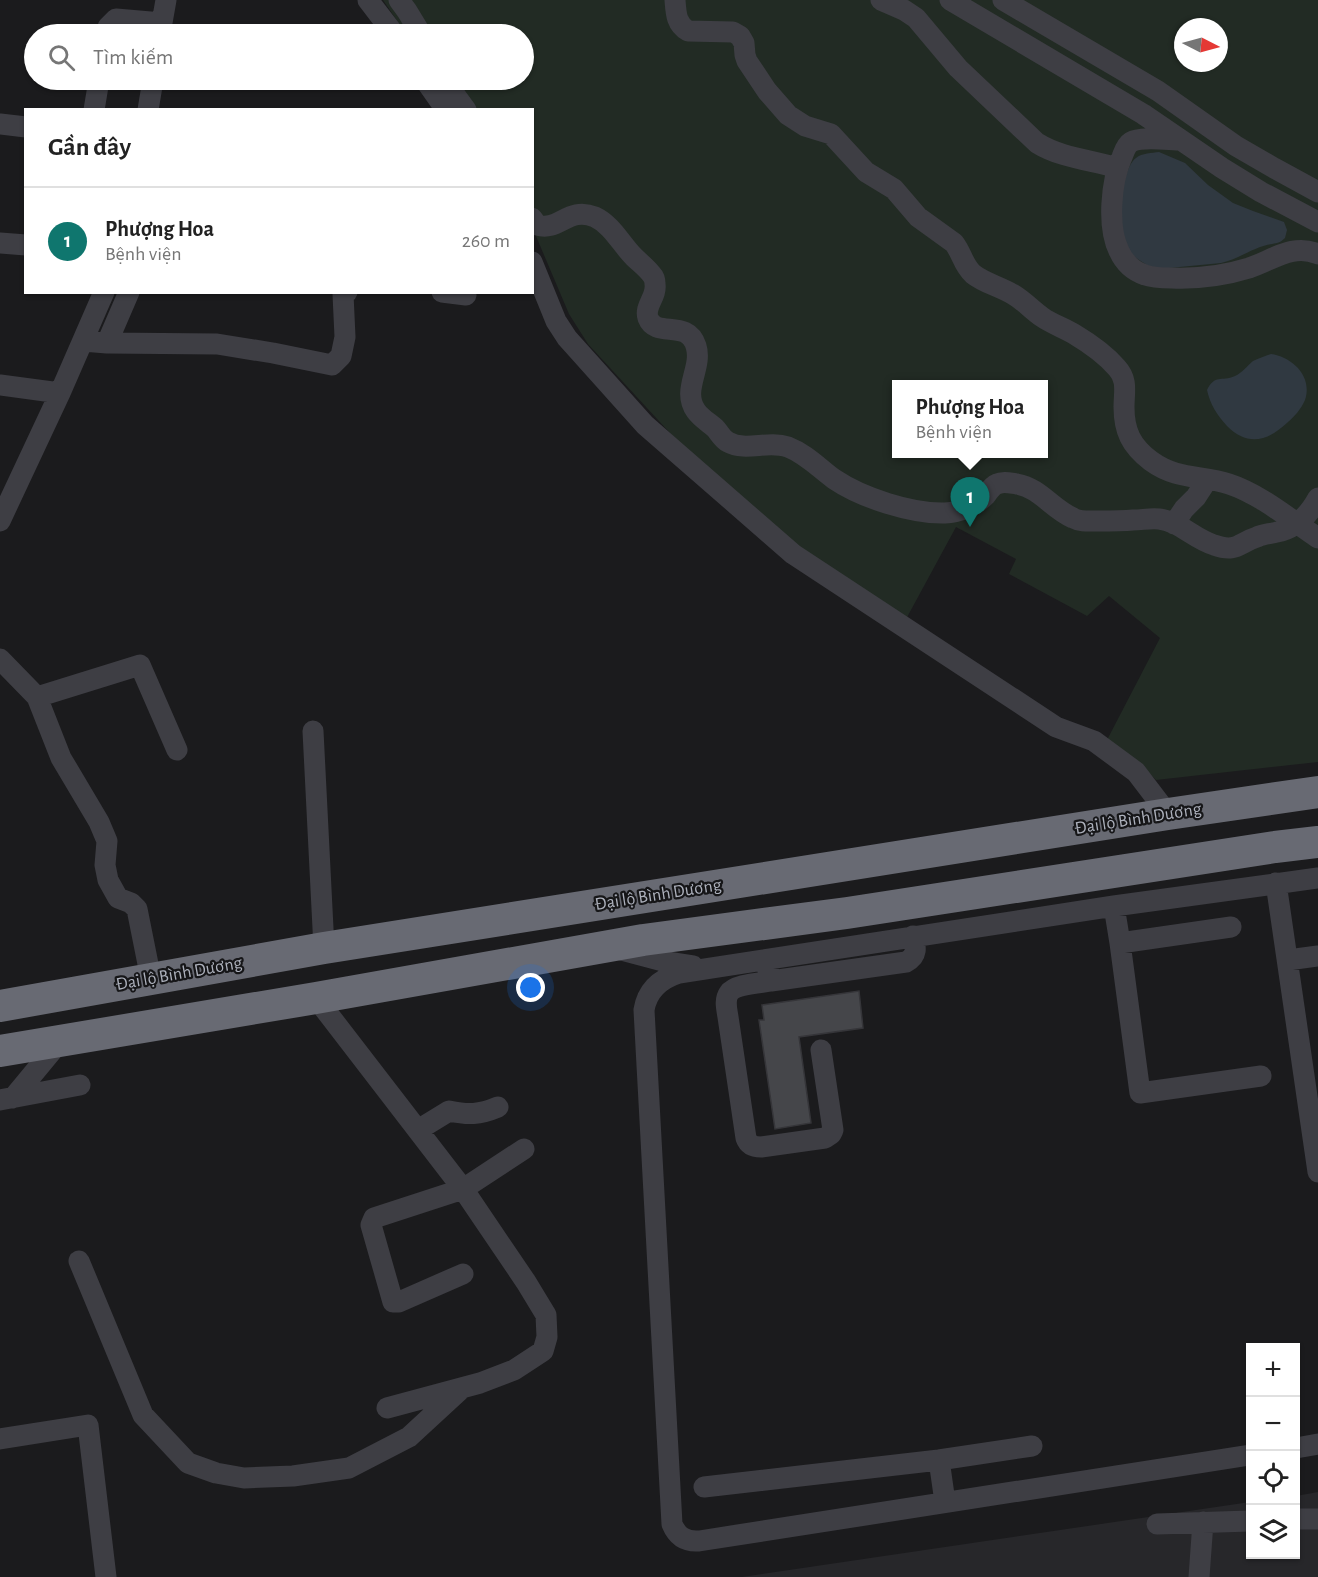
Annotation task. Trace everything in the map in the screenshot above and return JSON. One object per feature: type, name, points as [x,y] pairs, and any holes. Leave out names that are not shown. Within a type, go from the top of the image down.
[{"type":"highway","name":"Đại lộ Bình Dương","points":[[0,1006],[324,948],[1318,792]]},
{"type":"highway","points":[[0,1051],[644,940],[847,913],[1318,842]]},
{"type":"street","points":[[162,24],[166,0]]},
{"type":"street","points":[[368,0],[386,24]]},
{"type":"street","points":[[399,0],[415,24]]},
{"type":"street","points":[[675,0],[678,21],[688,31],[733,32],[740,36],[744,42],[747,61],[788,115],[805,126],[824,131],[836,138],[866,172],[894,189],[918,217],[954,243],[962,259],[974,274],[1016,296],[1045,319],[1089,344],[1117,367],[1124,380],[1124,407],[1129,438],[1142,454],[1171,472],[1239,488],[1318,538]]},
{"type":"street","points":[[881,0],[916,18],[958,68],[1037,143],[1066,155],[1118,168]]},
{"type":"street","points":[[952,0],[1143,114],[1261,192],[1318,222]]},
{"type":"street","points":[[1003,0],[1158,91],[1246,151],[1318,192]]},
{"type":"street","points":[[110,24],[116,19],[138,24]]},
{"type":"street","points":[[94,108],[97,90]]},
{"type":"street","points":[[148,108],[151,90]]},
{"type":"street","points":[[432,90],[445,108]]},
{"type":"street","points":[[451,90],[465,108]]},
{"type":"street","points":[[0,124],[24,127]]},
{"type":"street","points":[[1181,140],[1141,139],[1132,141],[1125,148],[1115,176],[1113,223],[1116,244],[1124,260],[1137,272],[1149,277],[1207,278],[1247,269],[1293,250],[1318,254]]},
{"type":"street","points":[[534,221],[537,225],[546,227],[572,215],[579,214],[595,218],[609,227],[628,251],[652,274],[656,288],[647,310],[649,321],[658,328],[682,330],[696,344],[698,358],[690,392],[693,406],[727,442],[745,446],[770,444],[798,451],[841,483],[878,501],[921,511],[942,513],[972,506],[997,484],[1006,482],[1034,490],[1065,514],[1080,521],[1155,519],[1174,524],[1207,543],[1228,548],[1297,524],[1310,511],[1318,498]]},
{"type":"street","points":[[0,243],[24,245]]},
{"type":"street","points":[[534,266],[556,321],[581,354],[645,425],[793,554],[1056,727],[1094,741],[1136,772],[1168,814]]},
{"type":"street","points":[[0,521],[103,294]]},
{"type":"street","points":[[107,343],[128,294]]},
{"type":"street","points":[[83,341],[217,344],[332,365],[341,356],[345,337],[344,294]]},
{"type":"street","points":[[458,294],[466,295]]},
{"type":"street","points":[[0,386],[60,393]]},
{"type":"street","points":[[1174,524],[1207,480]]},
{"type":"street","points":[[0,659],[37,697],[61,758],[99,822],[107,841],[105,864],[108,880],[118,898],[131,903],[137,909],[151,979]]},
{"type":"street","points":[[37,697],[140,665],[177,750]]},
{"type":"street","points":[[313,731],[324,948]]},
{"type":"street","points":[[1246,1456],[690,1541],[683,1538],[675,1532],[672,1524],[644,1010],[651,991],[666,978],[679,973],[1114,906],[1318,878]]},
{"type":"street","points":[[1276,883],[1318,1173]]},
{"type":"street","points":[[1114,906],[1140,1093],[1261,1076]]},
{"type":"street","points":[[1120,943],[1231,927]]},
{"type":"street","points":[[821,1050],[831,1134],[825,1138],[761,1147],[751,1146],[747,1138],[728,1017],[726,999],[729,993],[738,987],[771,981],[906,962],[915,953],[913,936]]},
{"type":"street","points":[[603,947],[639,953],[667,962],[713,967]]},
{"type":"street","points":[[1288,960],[1318,956]]},
{"type":"street","points":[[765,959],[771,981]]},
{"type":"street","points":[[316,998],[463,1189],[546,1315],[547,1337],[543,1351],[514,1370],[480,1383],[387,1408]]},
{"type":"street","points":[[6,1099],[61,1040]]},
{"type":"street","points":[[6,1099],[80,1085]]},
{"type":"street","points":[[418,1130],[448,1111],[466,1115],[485,1113],[498,1107]]},
{"type":"street","points":[[464,1274],[399,1302],[393,1302],[371,1225],[374,1218],[463,1189],[524,1149]]},
{"type":"street","points":[[79,1261],[143,1415],[188,1463],[216,1473],[243,1478],[293,1476],[349,1468],[409,1437],[462,1387]]},
{"type":"street","points":[[0,1439],[88,1425],[106,1577]]},
{"type":"street","points":[[1300,1447],[1318,1444]]},
{"type":"street","points":[[704,1487],[939,1460],[1032,1446]]},
{"type":"street","points":[[939,1460],[945,1502]]},
{"type":"street","points":[[1300,1519],[1318,1519]]},
{"type":"street","points":[[1157,1524],[1246,1521]]},
{"type":"street","points":[[1199,1577],[1203,1522]]},
{"type":"shaded area","points":[[383,0],[1318,0],[1318,762],[1156,780],[1137,761],[1107,740],[1160,638],[1109,596],[1087,616],[1009,574],[1016,559],[956,527],[905,621],[804,551],[682,446],[588,344],[569,314],[534,231],[534,108],[456,108],[444,90],[534,90],[534,24],[399,24]]},
{"type":"shaded area","points":[[1159,152],[1185,163],[1208,185],[1233,203],[1284,222],[1287,230],[1285,238],[1221,263],[1159,269],[1150,267],[1130,254],[1120,217],[1126,176],[1132,162],[1138,156]]},
{"type":"shaded area","points":[[1271,354],[1286,359],[1299,369],[1306,383],[1305,400],[1293,417],[1273,434],[1258,439],[1243,437],[1235,433],[1220,418],[1207,390],[1216,380],[1235,376],[1253,361]]},
{"type":"shaded area","points":[[1318,1492],[1318,1577],[742,1577],[1246,1503],[1246,1559],[1300,1559],[1300,1495]]},
{"type":"building","points":[[859,991],[863,1028],[799,1037],[811,1123],[775,1129],[759,1020],[764,1020],[762,1005]]},
{"type":"place","name":"Phượng Hoa","points":[[970,527]]}]
